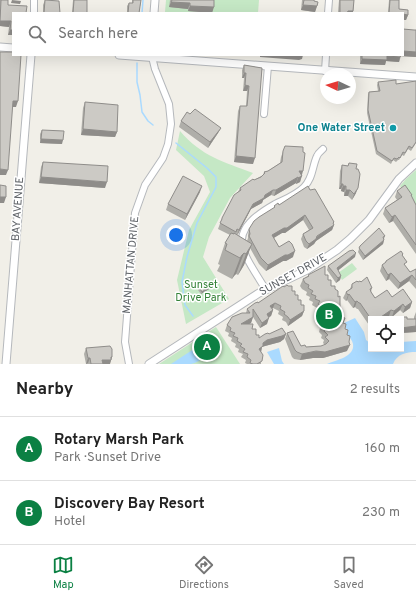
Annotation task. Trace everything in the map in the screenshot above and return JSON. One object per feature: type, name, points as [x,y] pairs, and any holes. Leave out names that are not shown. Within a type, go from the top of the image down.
[{"type":"street","points":[[34,0],[34,12]]},
{"type":"street","points":[[154,12],[155,0]]},
{"type":"street","points":[[328,12],[329,0]]},
{"type":"street","points":[[0,47],[12,48]]},
{"type":"street","name":"BAY AVENUE","points":[[6,364],[31,56]]},
{"type":"street","points":[[152,56],[320,71]]},
{"type":"street","name":"MANHATTAN DRIVE","points":[[129,364],[125,342],[135,213],[145,185],[159,165],[165,153],[171,124],[169,104],[155,69],[152,56]]},
{"type":"street","points":[[325,68],[326,56]]},
{"type":"street","points":[[264,114],[268,66]]},
{"type":"street","points":[[356,73],[416,77]]},
{"type":"street","points":[[266,290],[243,249],[242,235],[244,229],[253,218],[293,195],[302,188],[311,177],[318,154],[323,149]]},
{"type":"street","name":"SUNSET DRIVE","points":[[149,364],[266,290],[316,264],[350,239],[369,220],[399,179],[416,163]]},
{"type":"green space","points":[[166,0],[259,0],[258,12],[165,12]]},
{"type":"green space","name":"Sunset Drive Park","points":[[180,131],[196,147],[214,157],[253,173],[230,198],[209,237],[203,257],[229,299],[186,324],[177,280],[189,230],[210,192],[204,176],[176,150]]},
{"type":"green space","points":[[416,170],[416,210],[400,186]]},
{"type":"green space","points":[[352,263],[357,269],[342,280],[338,273]]},
{"type":"green space","points":[[216,327],[240,364],[159,364]]},
{"type":"water","points":[[355,318],[368,342],[368,352],[404,352],[404,342],[416,341],[416,352],[402,354],[393,364],[327,364],[348,355],[353,348],[352,340],[348,335],[344,323]]},
{"type":"water","points":[[209,339],[212,344],[211,347],[202,359],[191,364],[171,364]]},
{"type":"water","points":[[279,348],[284,364],[274,364],[267,352]]},
{"type":"building","points":[[1,0],[8,0],[8,5],[27,6],[26,12],[12,12],[12,30],[10,30],[11,21],[0,21]]},
{"type":"building","points":[[45,0],[59,1],[60,12],[44,12]]},
{"type":"building","points":[[74,0],[87,0],[87,12],[73,12]]},
{"type":"building","points":[[133,0],[141,0],[139,12],[128,12],[129,3],[133,3]]},
{"type":"building","points":[[172,0],[214,0],[214,7],[190,6],[190,3],[171,2]]},
{"type":"building","points":[[304,0],[314,0],[318,2],[317,6],[303,5]]},
{"type":"building","points":[[340,0],[354,0],[353,11],[340,12]]},
{"type":"building","points":[[390,0],[399,0],[399,9],[408,10],[408,15],[404,14],[404,12],[389,12]]},
{"type":"building","points":[[404,29],[416,30],[416,52],[404,51]]},
{"type":"building","points":[[0,52],[12,52],[12,56],[21,56],[18,101],[13,101],[8,170],[0,169]]},
{"type":"building","points":[[362,56],[387,56],[387,60],[362,59]]},
{"type":"building","points":[[244,65],[262,68],[255,158],[236,156],[240,106],[247,106],[249,86],[245,85],[246,73],[244,73]]},
{"type":"building","name":"One Water Street","points":[[396,80],[396,84],[416,81],[416,142],[412,148],[409,146],[405,153],[403,152],[400,158],[394,158],[392,161],[377,151],[368,110],[369,92],[380,91],[378,82]]},
{"type":"building","points":[[85,102],[118,105],[117,132],[83,129]]},
{"type":"building","points":[[195,109],[221,128],[210,142],[181,121],[187,112],[190,114]]},
{"type":"building","points":[[42,130],[64,131],[63,140],[41,139]]},
{"type":"building","points":[[285,146],[303,147],[303,152],[305,153],[303,171],[299,171],[302,176],[276,190],[273,190],[265,195],[264,198],[253,204],[239,230],[237,229],[236,232],[220,223],[234,195],[241,190],[240,188],[253,179],[254,180],[261,177],[265,173],[264,172],[282,162]]},
{"type":"building","points":[[43,162],[108,166],[107,182],[41,177]]},
{"type":"building","points":[[349,163],[357,164],[356,169],[358,169],[360,174],[358,188],[354,194],[350,190],[346,190],[346,186],[341,184],[342,165],[348,166]]},
{"type":"building","points":[[183,176],[202,186],[187,214],[168,204]]},
{"type":"building","points":[[0,185],[6,186],[6,197],[0,197]]},
{"type":"building","points":[[405,185],[412,195],[416,205],[416,245],[395,215],[392,217],[385,208],[402,197],[397,191]]},
{"type":"building","points":[[308,186],[310,190],[315,189],[334,222],[334,225],[317,236],[316,239],[309,244],[303,234],[313,228],[305,215],[287,228],[284,228],[272,235],[279,247],[289,241],[295,251],[268,265],[261,258],[249,236],[249,229],[254,221],[275,207],[274,206],[278,203],[279,205]]},
{"type":"building","points":[[379,228],[385,236],[383,237],[384,240],[365,256],[359,248],[360,246]]},
{"type":"building","points":[[231,233],[234,233],[252,244],[246,254],[244,253],[240,258],[225,250],[227,244],[225,243]]},
{"type":"building","points":[[353,250],[356,253],[337,268],[341,276],[338,278],[328,266],[349,251]]},
{"type":"building","points":[[401,251],[407,262],[404,264],[410,272],[416,269],[416,280],[412,275],[400,283],[391,273],[388,275],[382,265]]},
{"type":"building","points":[[325,266],[325,275],[328,275],[328,280],[331,280],[331,286],[335,286],[335,289],[338,291],[338,297],[340,296],[340,308],[342,312],[341,317],[345,318],[343,323],[346,324],[345,329],[348,330],[347,335],[350,336],[350,345],[325,352],[316,351],[302,354],[295,350],[287,333],[293,331],[301,346],[305,345],[306,347],[321,346],[329,341],[325,337],[328,335],[324,331],[325,329],[322,325],[324,323],[320,319],[322,317],[318,313],[323,307],[318,304],[320,301],[315,299],[316,296],[311,294],[313,291],[308,288],[309,285],[305,283],[303,279]]},
{"type":"building","points":[[367,277],[372,288],[370,289],[371,292],[375,298],[387,290],[392,297],[403,289],[412,302],[405,307],[403,304],[394,311],[391,310],[382,316],[369,316],[360,303],[357,301],[355,302],[346,292],[352,288],[352,284],[357,281],[361,282]]},
{"type":"building","points":[[208,282],[210,286],[202,292],[199,287]]},
{"type":"building","points":[[287,285],[292,286],[292,291],[295,291],[295,295],[298,295],[298,300],[301,300],[301,305],[304,305],[304,311],[290,320],[284,314],[285,312],[280,309],[281,306],[275,303],[270,306],[273,310],[267,314],[269,318],[262,323],[253,309],[253,317],[241,324],[253,324],[252,329],[256,329],[256,335],[259,335],[259,338],[265,334],[269,334],[282,328],[286,334],[267,340],[263,343],[263,346],[259,349],[263,355],[262,361],[257,364],[250,363],[251,360],[247,357],[248,354],[243,352],[245,349],[240,346],[242,344],[237,341],[238,338],[233,336],[235,333],[230,331],[231,328],[227,325],[232,317],[242,313],[250,313],[247,309],[283,286],[284,287]]},
{"type":"building","points":[[404,317],[407,317],[407,319],[416,319],[416,326],[404,328]]},
{"type":"building","points":[[110,346],[112,349],[111,360],[102,360],[103,364],[91,364],[86,348]]},
{"type":"waterway","points":[[142,12],[143,0]]},
{"type":"waterway","points":[[137,63],[137,82],[142,112],[148,121],[153,125]]},
{"type":"waterway","points":[[176,143],[216,177],[216,187],[197,223],[187,257],[182,282],[185,305],[193,316]]},
{"type":"place","name":"One Water Street","points":[[393,128]]},
{"type":"place","name":"Discovery Bay Resort","points":[[329,316]]},
{"type":"place","name":"Rotary Marsh Park","points":[[207,347]]}]
